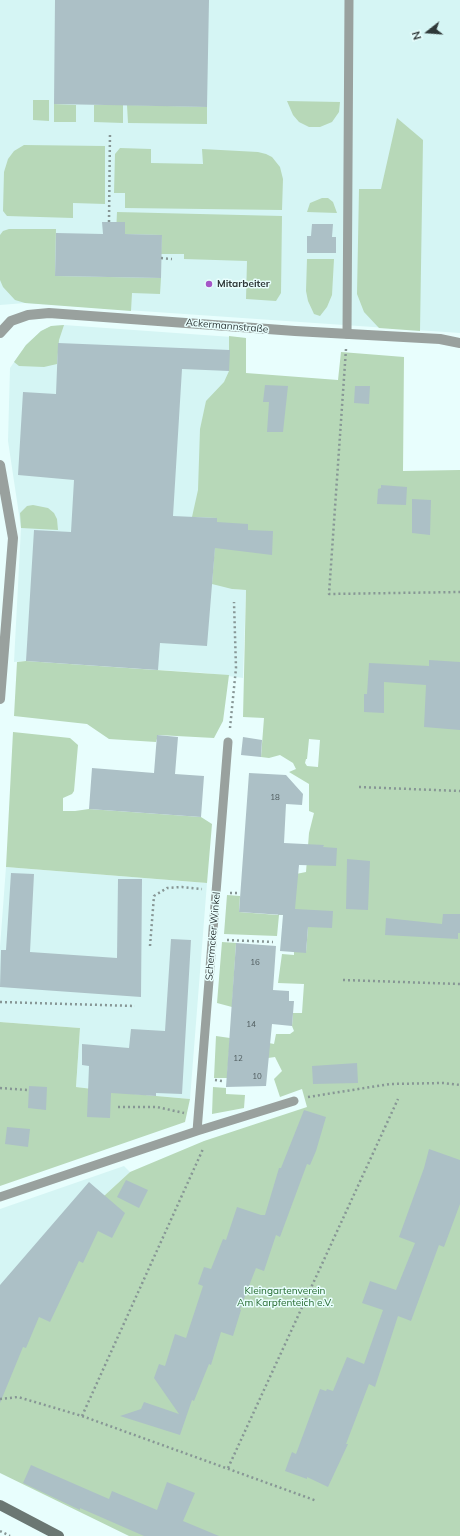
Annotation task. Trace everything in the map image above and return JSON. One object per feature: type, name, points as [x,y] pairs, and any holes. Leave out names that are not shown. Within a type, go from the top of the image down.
[{"type":"main road","points":[[0,1505],[59,1536]]},
{"type":"street","name":"Ackermannstraße","points":[[0,333],[11,321],[28,315],[49,313],[440,340],[460,343]]},
{"type":"street","points":[[0,465],[12,538],[0,699]]},
{"type":"lane","points":[[347,334],[349,0]]},
{"type":"lane","name":"Schermcker Winkel","points":[[197,1131],[228,742]]},
{"type":"lane","points":[[0,1197],[197,1131],[294,1101]]},
{"type":"path","points":[[109,222],[110,132]]},
{"type":"path","points":[[161,258],[172,259]]},
{"type":"path","points":[[347,334],[329,594],[460,592]]},
{"type":"path","points":[[228,742],[236,668],[234,602]]},
{"type":"path","points":[[359,787],[460,791]]},
{"type":"path","points":[[150,946],[154,896],[167,888],[182,887],[217,892]]},
{"type":"path","points":[[212,939],[273,942]]},
{"type":"path","points":[[343,980],[460,984]]},
{"type":"path","points":[[0,1002],[135,1006]]},
{"type":"path","points":[[294,1101],[312,1095],[390,1084],[443,1083],[460,1085]]},
{"type":"path","points":[[0,1088],[27,1090]]},
{"type":"path","points":[[228,1468],[398,1098]]},
{"type":"path","points":[[118,1107],[157,1108],[198,1116]]},
{"type":"path","points":[[82,1416],[203,1149]]},
{"type":"path","points":[[0,1399],[18,1397],[82,1416],[317,1501]]},
{"type":"path","points":[[0,1531],[10,1536]]},
{"type":"shaded area","points":[[0,0],[460,0],[460,333],[25,303],[0,305]]},
{"type":"shaded area","points":[[64,325],[246,338],[232,589],[246,590],[243,678],[205,673],[26,661],[14,662],[21,528],[8,441],[10,368],[26,345],[41,331],[51,326]]},
{"type":"shaded area","points":[[6,867],[207,883],[190,1099],[76,1087],[80,1028],[0,1022],[0,947]]},
{"type":"shaded area","points":[[124,1166],[130,1172],[105,1195],[0,1321],[0,1209]]},
{"type":"green space","points":[[33,100],[49,100],[49,121],[33,120]]},
{"type":"green space","points":[[287,101],[340,102],[339,112],[332,122],[320,127],[309,127],[299,122],[293,115]]},
{"type":"green space","points":[[54,104],[76,105],[76,122],[54,122]]},
{"type":"green space","points":[[94,105],[123,105],[123,123],[94,122]]},
{"type":"green space","points":[[127,105],[207,107],[207,124],[128,123]]},
{"type":"green space","points":[[397,118],[423,140],[420,331],[379,328],[364,312],[357,294],[359,189],[381,189]]},
{"type":"green space","points":[[24,145],[105,146],[105,204],[73,203],[73,218],[7,216],[3,211],[4,172],[8,159],[14,151]]},
{"type":"green space","points":[[120,148],[151,149],[151,163],[203,164],[202,149],[258,152],[266,154],[272,157],[280,167],[283,179],[282,210],[125,208],[125,193],[114,193],[115,154]]},
{"type":"green space","points":[[322,198],[328,198],[333,202],[337,213],[307,212],[310,203]]},
{"type":"green space","points":[[117,212],[282,216],[281,293],[276,301],[246,299],[247,261],[184,259],[184,254],[161,254],[162,235],[116,234]]},
{"type":"green space","points":[[9,229],[56,229],[55,276],[161,278],[160,294],[132,293],[131,311],[25,303],[15,300],[3,287],[0,280],[0,235],[3,231]]},
{"type":"green space","points":[[307,259],[334,259],[332,295],[327,307],[320,316],[314,314],[308,301],[306,291]]},
{"type":"green space","points":[[64,325],[59,340],[57,364],[44,367],[19,366],[14,362],[26,345],[41,331],[51,326]]},
{"type":"green space","name":"Kleingartenverein Am Karpfenteich e.V.","points":[[229,336],[246,338],[246,373],[338,380],[341,352],[404,357],[403,471],[460,470],[460,1536],[129,1536],[0,1473],[0,1321],[105,1195],[130,1172],[204,1141],[307,1107],[302,1089],[280,1097],[274,1079],[282,1071],[275,1057],[268,1058],[269,1043],[274,1044],[276,1034],[290,1034],[294,1031],[292,1026],[293,1013],[302,1013],[304,984],[278,983],[282,954],[294,955],[294,952],[306,952],[309,914],[279,915],[277,936],[224,934],[227,895],[240,896],[239,912],[278,915],[281,877],[306,872],[309,833],[314,813],[309,811],[309,784],[289,772],[296,769],[293,763],[280,755],[269,758],[261,757],[264,718],[243,717],[246,590],[232,589],[212,584],[217,518],[192,517],[198,490],[200,429],[206,401],[224,382],[229,371]],"holes":[[[309,739],[320,740],[318,767],[307,766],[305,763],[307,759]]]},
{"type":"green space","points":[[33,505],[48,508],[54,513],[57,519],[58,530],[21,528],[20,513],[27,506]]},
{"type":"green space","points":[[26,661],[229,675],[223,721],[214,738],[158,735],[156,742],[109,739],[87,724],[14,716],[17,662]]},
{"type":"green space","points":[[13,732],[70,738],[78,745],[74,791],[72,794],[63,798],[63,811],[89,809],[201,817],[212,824],[207,883],[6,867]]},
{"type":"green space","points":[[222,942],[236,943],[232,1007],[217,1003]]},
{"type":"green space","points":[[0,1022],[80,1028],[76,1087],[190,1099],[185,1122],[0,1186]]},
{"type":"green space","points":[[216,1036],[230,1038],[227,1078],[214,1078]]},
{"type":"green space","points":[[213,1087],[226,1088],[226,1094],[245,1095],[244,1108],[212,1114]]},
{"type":"building","points":[[55,0],[209,0],[207,107],[54,104]]},
{"type":"building","points":[[102,222],[125,222],[125,234],[162,235],[161,278],[55,276],[56,233],[103,234]]},
{"type":"building","points":[[312,224],[333,224],[332,237],[336,237],[336,253],[307,253],[307,236],[311,236]]},
{"type":"building","points":[[58,343],[230,350],[229,371],[182,369],[173,516],[217,518],[217,522],[248,524],[248,530],[273,531],[272,555],[215,548],[207,646],[160,643],[158,670],[26,661],[34,530],[71,532],[74,480],[18,475],[23,392],[56,394]]},
{"type":"building","points":[[265,385],[288,386],[283,432],[267,432],[269,402],[263,402]]},
{"type":"building","points":[[355,386],[370,386],[369,404],[354,403]]},
{"type":"building","points":[[381,485],[407,487],[406,505],[377,504],[378,489],[381,488]]},
{"type":"building","points":[[412,499],[431,500],[430,535],[412,533]]},
{"type":"building","points":[[429,660],[460,662],[460,730],[424,727],[426,685],[384,682],[384,713],[364,712],[364,694],[367,694],[369,663],[429,666]]},
{"type":"building","points":[[157,735],[178,737],[175,774],[204,776],[201,817],[89,809],[92,768],[154,773]]},
{"type":"building","points":[[243,737],[262,740],[261,757],[241,755]]},
{"type":"building","points":[[249,773],[286,775],[303,794],[302,805],[286,804],[284,843],[324,845],[323,847],[337,848],[336,866],[299,865],[295,909],[333,911],[332,928],[308,927],[306,953],[280,951],[283,915],[239,912]]},
{"type":"building","points":[[347,859],[370,861],[368,910],[346,909]]},
{"type":"building","points":[[11,873],[34,874],[30,952],[117,958],[118,879],[142,879],[141,997],[0,987],[1,950],[6,950]]},
{"type":"building","points":[[443,914],[460,914],[460,933],[458,933],[458,939],[385,935],[386,918],[442,924]]},
{"type":"building","points":[[171,939],[191,940],[182,1094],[156,1093],[156,1096],[111,1093],[110,1118],[87,1117],[89,1066],[82,1065],[82,1044],[129,1048],[131,1029],[165,1031]]},
{"type":"building","points":[[236,943],[276,946],[273,990],[289,991],[289,1001],[294,1001],[292,1026],[272,1024],[266,1086],[226,1087]]},
{"type":"building","points":[[357,1063],[358,1083],[313,1084],[312,1066]]},
{"type":"building","points":[[29,1086],[47,1087],[46,1110],[28,1108]]},
{"type":"building","points":[[304,1110],[326,1117],[316,1151],[310,1165],[307,1164],[280,1237],[276,1235],[264,1271],[256,1268],[240,1309],[241,1310],[233,1336],[221,1332],[211,1365],[209,1364],[194,1401],[192,1400],[180,1435],[120,1416],[141,1409],[144,1402],[179,1414],[154,1378],[159,1364],[165,1366],[175,1334],[186,1338],[203,1286],[198,1284],[204,1267],[211,1269],[223,1239],[226,1240],[237,1207],[265,1215],[279,1168],[281,1168]]},
{"type":"building","points":[[7,1127],[30,1129],[28,1147],[5,1144]]},
{"type":"building","points":[[429,1149],[460,1160],[460,1204],[444,1247],[439,1245],[411,1321],[398,1316],[375,1387],[369,1384],[346,1444],[348,1444],[328,1487],[307,1477],[307,1479],[285,1471],[292,1452],[296,1454],[320,1389],[333,1391],[347,1357],[364,1364],[383,1310],[362,1303],[370,1281],[396,1290],[415,1243],[399,1237],[424,1168]]},
{"type":"building","points":[[126,1180],[148,1190],[139,1208],[117,1197]]},
{"type":"building","points":[[89,1182],[125,1213],[112,1238],[98,1231],[83,1263],[79,1261],[50,1322],[39,1317],[26,1348],[23,1347],[0,1403],[0,1285]]},
{"type":"building","points":[[31,1465],[109,1499],[112,1491],[157,1510],[167,1482],[195,1493],[183,1521],[219,1536],[144,1536],[80,1508],[80,1510],[23,1483]]},
{"type":"place","name":"Mitarbeiter","points":[[209,284]]}]
